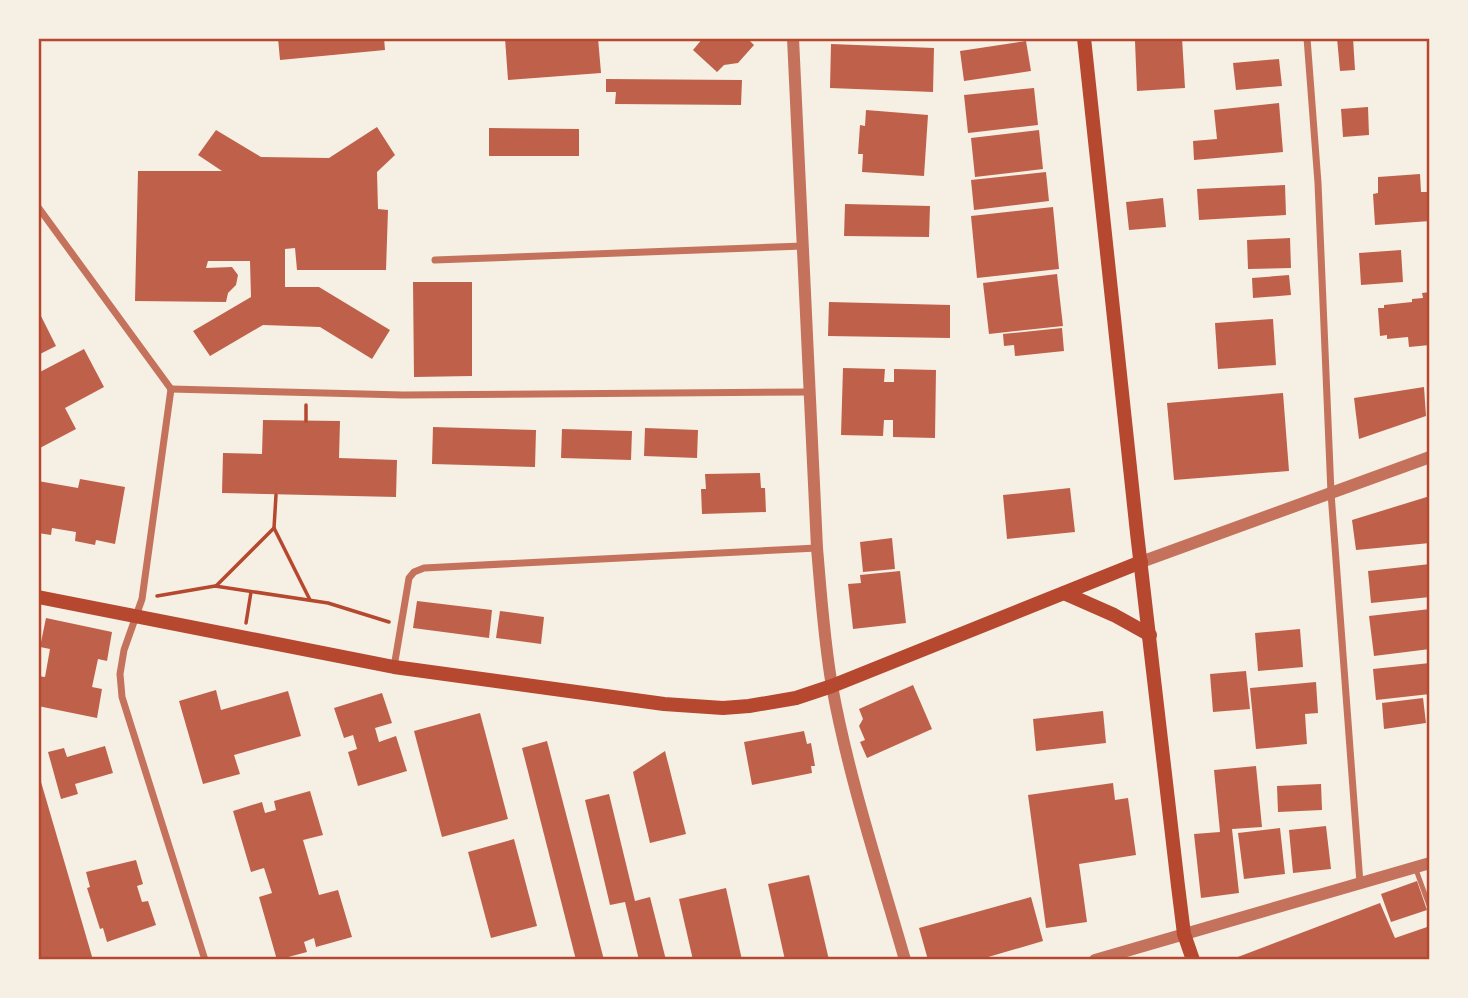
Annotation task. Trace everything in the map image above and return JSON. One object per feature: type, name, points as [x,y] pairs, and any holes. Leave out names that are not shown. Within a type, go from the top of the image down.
[{"type":"main road","points":[[1084,38],[1184,934],[1193,960]]},
{"type":"main road","points":[[38,597],[394,667],[664,704],[723,708],[796,698],[832,686],[1141,562]]},
{"type":"main road","points":[[1064,593],[1114,615],[1150,635]]},
{"type":"street","points":[[793,38],[817,548],[832,686],[862,808],[905,960]]},
{"type":"street","points":[[1307,38],[1318,183],[1331,493],[1360,883]]},
{"type":"street","points":[[38,206],[171,389],[142,598],[124,650],[120,674],[122,697],[205,960]]},
{"type":"street","points":[[435,260],[803,246]]},
{"type":"street","points":[[171,389],[403,395],[810,392]]},
{"type":"street","points":[[1141,562],[1430,457]]},
{"type":"street","points":[[394,667],[409,578],[414,572],[424,569],[817,548]]},
{"type":"street","points":[[1094,960],[1430,863]]},
{"type":"lane","points":[[1415,867],[1430,908]]},
{"type":"path","points":[[276,495],[274,528],[310,600]]},
{"type":"path","points":[[215,586],[274,528]]},
{"type":"path","points":[[142,598],[215,586],[328,603],[401,626]]},
{"type":"path","points":[[244,639],[251,591]]},
{"type":"building","points":[[278,38],[384,38],[385,50],[280,60]]},
{"type":"building","points":[[505,38],[598,38],[601,73],[508,80]]},
{"type":"building","points":[[703,38],[747,38],[754,45],[738,63],[724,65],[717,72],[693,50]]},
{"type":"building","points":[[1182,38],[1185,88],[1137,91],[1135,41]]},
{"type":"building","points":[[1337,38],[1353,38],[1355,70],[1340,71]]},
{"type":"building","points":[[1026,41],[1031,71],[964,81],[960,51]]},
{"type":"building","points":[[831,44],[934,48],[933,92],[830,88]]},
{"type":"building","points":[[1279,59],[1282,86],[1236,90],[1233,63]]},
{"type":"building","points":[[606,79],[742,80],[741,105],[615,104],[616,92],[606,92]]},
{"type":"building","points":[[1034,88],[1038,125],[968,133],[964,95]]},
{"type":"building","points":[[1279,103],[1283,152],[1194,160],[1193,141],[1217,139],[1214,110]]},
{"type":"building","points":[[1368,107],[1369,135],[1343,137],[1341,109]]},
{"type":"building","points":[[866,110],[928,115],[924,176],[862,172],[863,154],[858,154],[860,125],[865,126]]},
{"type":"building","points":[[377,127],[395,155],[377,172],[378,209],[388,210],[386,270],[297,270],[295,248],[285,249],[285,287],[319,287],[390,330],[372,359],[320,327],[263,325],[210,356],[193,331],[251,297],[250,261],[208,261],[206,268],[232,267],[238,275],[236,285],[228,293],[226,302],[135,301],[138,171],[222,171],[198,155],[216,130],[261,157],[329,158]]},
{"type":"building","points":[[489,128],[579,129],[579,156],[489,156]]},
{"type":"building","points":[[1039,130],[1043,169],[975,177],[971,138]]},
{"type":"building","points":[[1046,172],[1049,201],[974,210],[971,180]]},
{"type":"building","points":[[1420,174],[1421,192],[1430,192],[1430,221],[1375,225],[1373,194],[1378,193],[1378,177]]},
{"type":"building","points":[[1285,185],[1286,215],[1199,220],[1197,189]]},
{"type":"building","points":[[1163,198],[1166,227],[1129,230],[1126,202]]},
{"type":"building","points":[[845,204],[930,206],[929,237],[844,236]]},
{"type":"building","points":[[1053,207],[1059,269],[977,278],[971,216]]},
{"type":"building","points":[[1290,238],[1291,268],[1248,269],[1247,240]]},
{"type":"building","points":[[1401,250],[1403,282],[1361,285],[1359,253]]},
{"type":"building","points":[[1057,274],[1063,326],[989,334],[983,283]]},
{"type":"building","points":[[1289,275],[1291,295],[1253,298],[1252,278]]},
{"type":"building","points":[[413,282],[472,282],[472,376],[414,377]]},
{"type":"building","points":[[1430,292],[1430,345],[1409,347],[1408,337],[1387,339],[1387,335],[1380,336],[1378,308],[1412,302],[1412,299],[1423,298],[1422,293]]},
{"type":"building","points":[[829,302],[950,305],[950,338],[828,336]]},
{"type":"building","points":[[38,310],[56,346],[38,355]]},
{"type":"building","points":[[1273,319],[1276,365],[1218,369],[1215,323]]},
{"type":"building","points":[[1062,328],[1064,351],[1015,356],[1014,345],[1004,346],[1003,334]]},
{"type":"building","points":[[84,349],[104,387],[65,408],[76,429],[38,449],[38,373]]},
{"type":"building","points":[[843,368],[885,369],[884,382],[894,382],[894,369],[936,370],[935,438],[893,437],[893,420],[884,420],[883,436],[841,435]]},
{"type":"building","points":[[1424,387],[1426,416],[1359,439],[1354,398]]},
{"type":"building","points":[[1283,393],[1289,471],[1174,480],[1167,403]]},
{"type":"building","points":[[263,420],[340,421],[339,458],[397,460],[396,497],[222,493],[223,453],[262,454]]},
{"type":"building","points":[[433,427],[536,430],[535,467],[432,464]]},
{"type":"building","points":[[645,428],[698,430],[697,458],[644,456]]},
{"type":"building","points":[[562,429],[632,431],[631,460],[561,458]]},
{"type":"building","points":[[760,473],[761,488],[765,488],[766,512],[702,514],[701,489],[706,489],[705,474]]},
{"type":"building","points":[[80,479],[125,487],[115,544],[96,540],[95,545],[75,541],[76,532],[52,528],[51,535],[38,533],[38,481],[78,488]]},
{"type":"building","points":[[1070,488],[1075,532],[1007,539],[1003,495]]},
{"type":"building","points":[[1430,496],[1430,543],[1356,550],[1352,520]]},
{"type":"building","points":[[892,538],[895,569],[863,572],[860,542]]},
{"type":"building","points":[[1430,564],[1430,597],[1371,603],[1368,571]]},
{"type":"building","points":[[900,571],[906,623],[853,629],[848,584],[861,583],[860,575]]},
{"type":"building","points":[[417,601],[492,610],[489,638],[413,628]]},
{"type":"building","points":[[1430,609],[1430,649],[1374,656],[1369,616]]},
{"type":"building","points":[[500,611],[544,617],[541,644],[496,638]]},
{"type":"building","points":[[46,618],[112,632],[107,661],[98,659],[92,687],[102,689],[97,718],[38,706],[38,676],[45,677],[50,649],[40,647]]},
{"type":"building","points":[[1300,629],[1303,667],[1258,671],[1255,633]]},
{"type":"building","points":[[1430,663],[1430,694],[1376,700],[1373,669]]},
{"type":"building","points":[[1246,671],[1250,709],[1213,712],[1210,674]]},
{"type":"building","points":[[1316,682],[1318,713],[1305,714],[1307,744],[1256,749],[1250,688]]},
{"type":"building","points":[[913,685],[932,729],[867,758],[860,742],[865,740],[859,726],[863,719],[859,709]]},
{"type":"building","points":[[216,690],[221,710],[288,691],[301,736],[234,755],[240,774],[203,784],[179,701]]},
{"type":"building","points":[[382,693],[392,723],[375,728],[379,742],[396,736],[407,771],[358,786],[348,752],[357,749],[353,735],[344,738],[334,708]]},
{"type":"building","points":[[1423,698],[1426,723],[1384,729],[1382,703]]},
{"type":"building","points":[[1103,711],[1106,743],[1036,751],[1033,719]]},
{"type":"building","points":[[480,713],[508,819],[442,837],[414,731]]},
{"type":"building","points":[[804,731],[807,744],[811,743],[815,766],[811,766],[812,773],[752,785],[744,742]]},
{"type":"building","points":[[547,741],[604,960],[576,960],[522,748]]},
{"type":"building","points":[[105,746],[113,773],[75,784],[78,794],[61,799],[48,752],[64,748],[67,757]]},
{"type":"building","points":[[665,751],[686,834],[650,843],[633,772]]},
{"type":"building","points":[[1256,766],[1262,827],[1232,829],[1239,893],[1201,898],[1194,834],[1220,832],[1214,770]]},
{"type":"building","points":[[39,775],[93,960],[38,960]]},
{"type":"building","points":[[1113,783],[1115,800],[1128,798],[1136,855],[1079,864],[1087,922],[1046,928],[1028,795]]},
{"type":"building","points":[[1321,784],[1322,810],[1278,812],[1277,786]]},
{"type":"building","points":[[310,791],[323,835],[303,840],[319,895],[338,890],[352,937],[316,947],[314,938],[304,942],[307,952],[277,960],[259,897],[272,893],[264,868],[251,872],[233,811],[262,802],[265,813],[276,810],[274,801]]},
{"type":"building","points":[[609,794],[635,901],[650,897],[666,960],[639,960],[625,902],[610,905],[585,800]]},
{"type":"building","points":[[1326,826],[1331,869],[1293,873],[1289,830]]},
{"type":"building","points":[[1280,828],[1285,874],[1244,879],[1238,833]]},
{"type":"building","points":[[514,839],[537,926],[491,938],[468,852]]},
{"type":"building","points":[[136,860],[143,884],[137,886],[142,902],[148,901],[156,925],[107,942],[87,888],[90,887],[86,872]]},
{"type":"building","points":[[809,875],[829,960],[785,960],[768,884]]},
{"type":"building","points":[[1417,881],[1427,910],[1391,922],[1381,894]]},
{"type":"building","points":[[726,888],[742,960],[693,960],[679,899]]},
{"type":"building","points":[[1031,897],[1043,941],[978,960],[928,960],[919,928]]},
{"type":"building","points":[[1380,903],[1395,938],[1430,926],[1430,960],[1230,960]]}]
